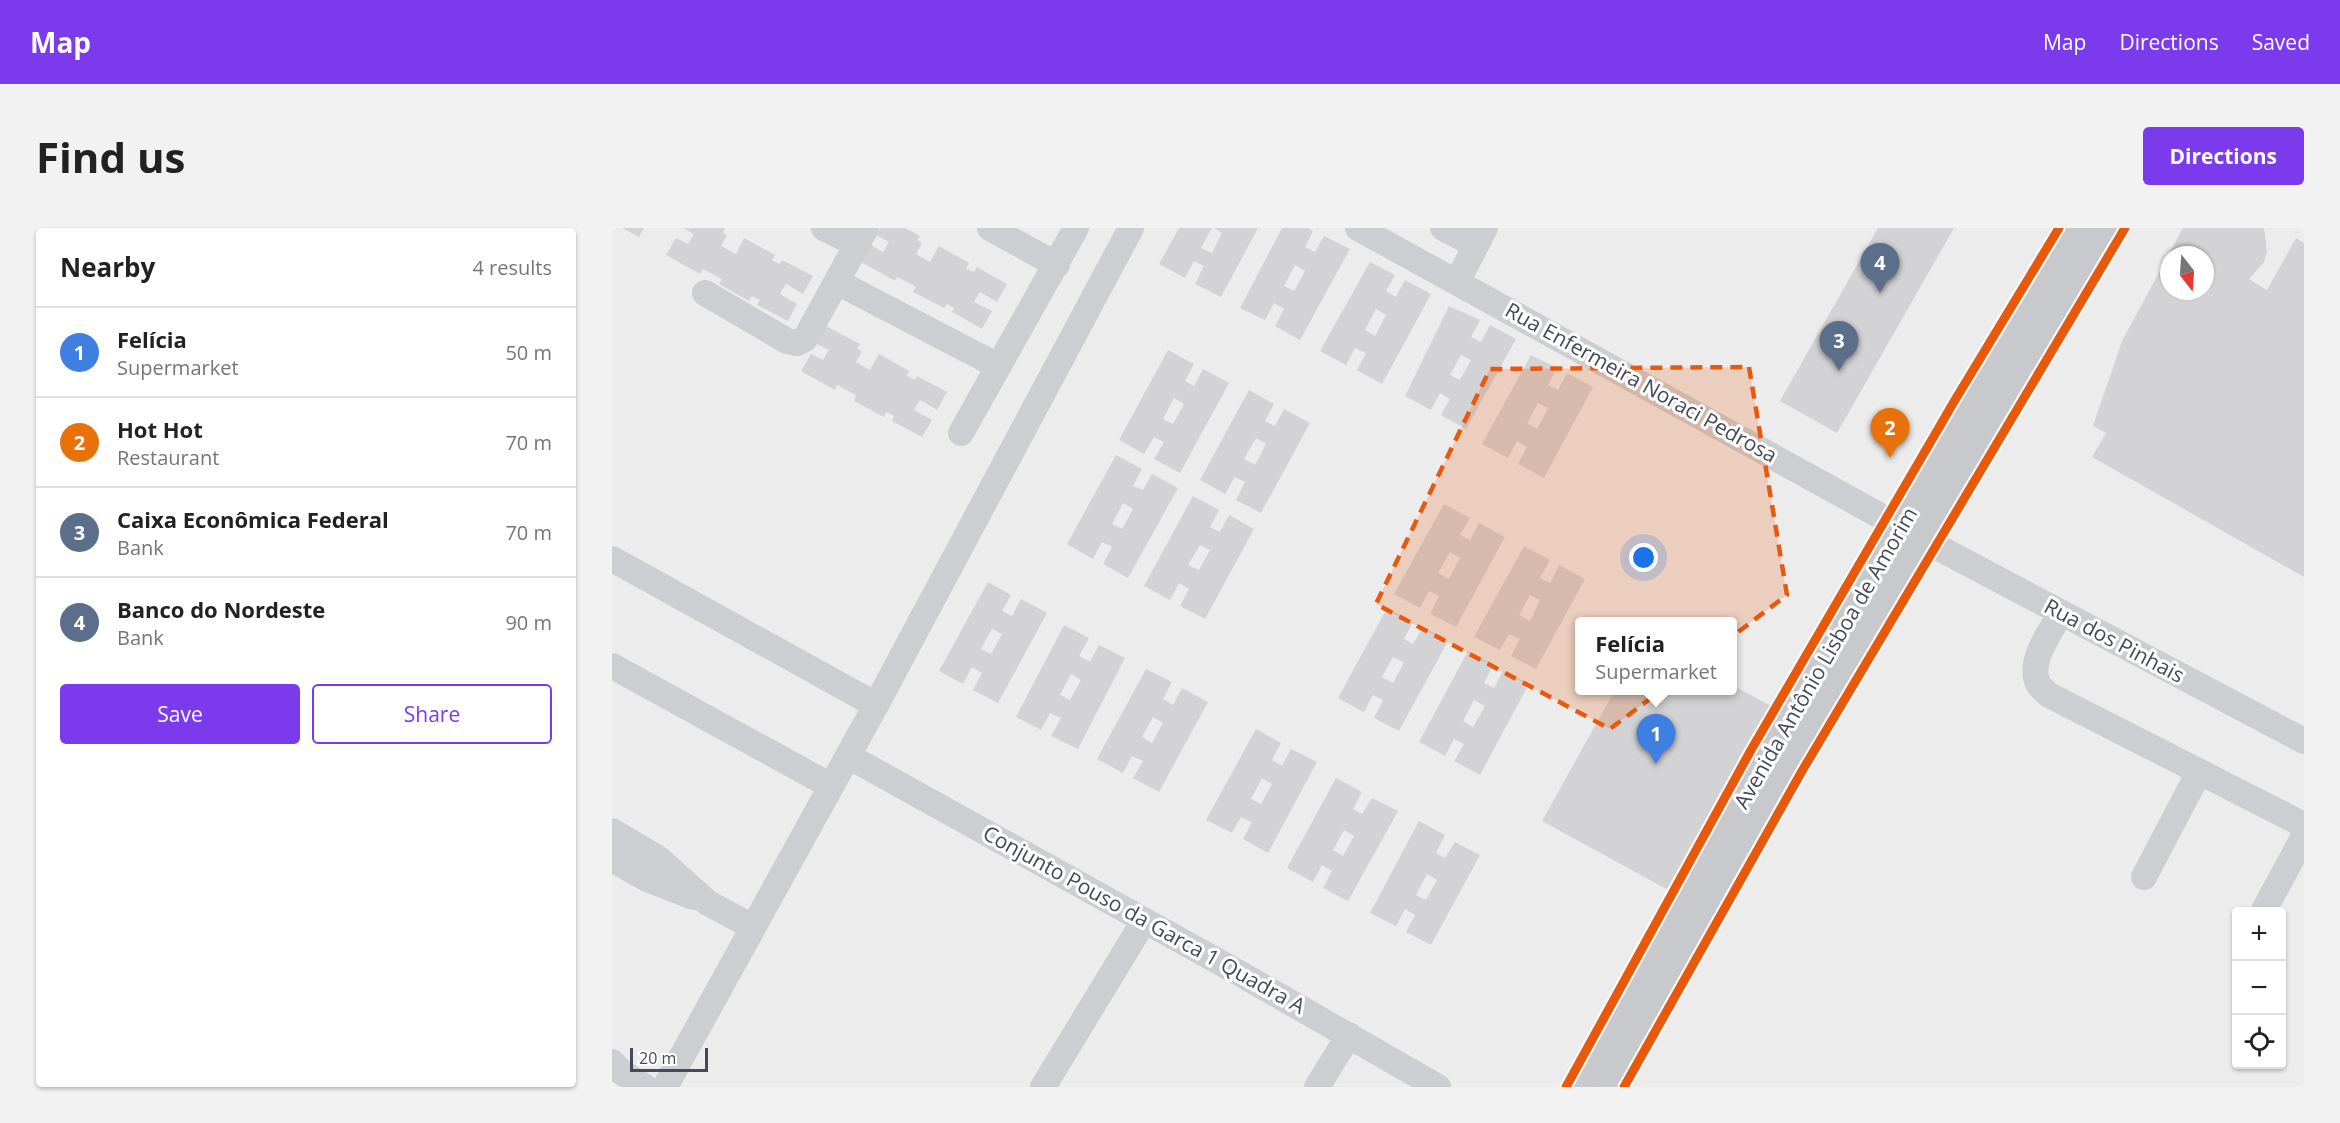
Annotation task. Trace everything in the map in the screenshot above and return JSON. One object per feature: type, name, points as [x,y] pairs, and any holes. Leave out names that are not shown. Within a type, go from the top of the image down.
[{"type":"main road","name":"Avenida Antônio Lisboa de Amorim","points":[[1913,534],[2071,228]]},
{"type":"main road","name":"Avenida Antônio Lisboa de Amorim","points":[[1577,1087],[1687,921],[1913,534],[2104,228]]},
{"type":"main road","name":"Avenida Antônio Lisboa de Amorim","points":[[1612,1087],[1687,921]]},
{"type":"street","points":[[705,293],[787,341],[797,343],[805,339],[862,237],[824,228]]},
{"type":"street","points":[[990,228],[1057,265]]},
{"type":"street","points":[[961,434],[1076,228]]},
{"type":"street","points":[[665,1087],[876,705],[1131,228]]},
{"type":"street","name":"Rua Enfermeira Noraci Pedrosa","points":[[1358,228],[1913,534]]},
{"type":"street","points":[[1443,228],[1480,237],[1457,282]]},
{"type":"street","points":[[837,282],[998,366]]},
{"type":"street","name":"Rua dos Pinhais","points":[[1913,534],[2304,741]]},
{"type":"street","points":[[612,559],[876,705]]},
{"type":"street","points":[[2061,613],[2037,658],[2034,672],[2039,685],[2049,695],[2304,825]]},
{"type":"street","points":[[612,666],[831,786]]},
{"type":"street","name":"Conjunto Pouso da Garca 1 Quadra A","points":[[848,756],[1349,1035],[1438,1087]]},
{"type":"street","points":[[2144,877],[2199,772]]},
{"type":"street","points":[[612,831],[659,859],[708,903]]},
{"type":"street","points":[[2266,907],[2304,836]]},
{"type":"street","points":[[612,859],[647,879],[708,903],[753,927]]},
{"type":"street","points":[[1043,1087],[1144,921]]},
{"type":"street","points":[[1317,1087],[1349,1035]]},
{"type":"street","points":[[615,1068],[645,1087]]},
{"type":"highlighted area","points":[[1749,367],[1787,595],[1610,729],[1376,604],[1490,369]]},
{"type":"building","points":[[622,228],[644,228],[639,237]]},
{"type":"building","points":[[683,228],[725,228],[723,233],[727,235],[721,246],[736,254],[744,238],[775,255],[772,260],[780,264],[782,260],[813,276],[803,294],[786,284],[780,294],[797,304],[788,321],[757,305],[760,300],[752,296],[749,301],[719,284],[722,279],[703,269],[700,274],[666,255],[676,238],[688,244],[694,234]]},
{"type":"building","points":[[880,228],[905,228],[920,236],[917,240],[922,243],[916,254],[930,262],[939,246],[969,263],[966,268],[974,272],[977,267],[1007,284],[997,302],[980,292],[974,302],[992,311],[982,329],[952,312],[954,308],[947,304],[944,308],[913,292],[916,287],[897,277],[895,281],[861,262],[871,245],[883,252],[889,242],[876,235]]},
{"type":"building","points":[[1179,228],[1212,228],[1201,248],[1212,253],[1222,233],[1214,228],[1258,228],[1221,297],[1195,284],[1204,266],[1194,261],[1185,278],[1159,264]]},
{"type":"building","points":[[1282,228],[1308,228],[1313,231],[1305,247],[1315,252],[1324,236],[1350,249],[1300,340],[1275,326],[1284,309],[1274,303],[1265,320],[1240,308]],"holes":[[[1295,265],[1305,271],[1294,291],[1284,286]]]},
{"type":"building","points":[[1878,228],[1954,228],[1837,433],[1780,401]]},
{"type":"building","points":[[2183,228],[2264,228],[2267,252],[2264,262],[2249,279],[2267,290],[2296,238],[2304,243],[2304,577],[2092,457],[2106,433],[2093,426],[2122,341],[2160,271],[2160,300],[2214,300],[2214,246],[2173,246]]},
{"type":"building","points":[[1370,262],[1395,275],[1386,291],[1396,297],[1405,280],[1431,294],[1382,384],[1357,370],[1366,353],[1355,348],[1346,365],[1320,351]],"holes":[[[1376,309],[1386,315],[1375,336],[1365,330]]]},
{"type":"building","points":[[1449,306],[1480,320],[1471,337],[1481,342],[1490,325],[1516,339],[1466,429],[1441,415],[1450,399],[1440,393],[1431,410],[1405,396]],"holes":[[[1461,355],[1471,360],[1460,380],[1450,375]]]},
{"type":"building","points":[[826,326],[860,344],[857,349],[862,351],[856,362],[870,370],[879,354],[909,371],[907,376],[915,380],[917,376],[947,392],[937,410],[920,400],[914,410],[932,420],[922,437],[892,421],[894,416],[886,412],[884,417],[854,401],[856,395],[837,385],[835,390],[801,371],[811,354],[823,360],[829,350],[817,344]]},
{"type":"building","points":[[1168,350],[1194,364],[1185,381],[1194,386],[1203,369],[1229,383],[1180,473],[1154,459],[1164,442],[1154,437],[1144,454],[1119,440]],"holes":[[[1174,398],[1184,404],[1173,424],[1163,419]]]},
{"type":"building","points":[[1531,355],[1557,368],[1548,385],[1558,390],[1567,373],[1593,387],[1544,478],[1518,464],[1527,447],[1517,441],[1508,458],[1482,444]],"holes":[[[1538,403],[1548,408],[1537,429],[1527,423]]]},
{"type":"building","points":[[1249,390],[1274,404],[1265,421],[1275,426],[1284,409],[1310,423],[1261,513],[1236,500],[1245,482],[1235,477],[1225,494],[1200,480]],"holes":[[[1256,438],[1266,444],[1255,465],[1244,459]]]},
{"type":"building","points":[[1116,455],[1142,469],[1133,486],[1143,490],[1152,474],[1178,488],[1128,578],[1103,564],[1112,547],[1102,542],[1093,559],[1067,544]],"holes":[[[1123,503],[1133,509],[1122,529],[1112,524]]]},
{"type":"building","points":[[1193,496],[1219,510],[1210,527],[1220,532],[1229,515],[1254,529],[1205,619],[1180,606],[1189,589],[1179,583],[1170,600],[1144,586]],"holes":[[[1200,545],[1210,550],[1199,570],[1188,565]]]},
{"type":"building","points":[[1444,504],[1470,518],[1460,535],[1470,540],[1479,523],[1505,537],[1456,627],[1430,614],[1439,596],[1429,591],[1420,608],[1394,594]],"holes":[[[1450,552],[1460,558],[1449,579],[1438,573]]]},
{"type":"building","points":[[1524,546],[1550,560],[1540,578],[1550,583],[1559,565],[1585,579],[1536,669],[1511,656],[1520,639],[1509,634],[1500,650],[1474,637]],"holes":[[[1530,595],[1540,600],[1530,621],[1519,615]]]},
{"type":"building","points":[[988,582],[1011,595],[1002,611],[1012,616],[1021,599],[1047,613],[998,703],[973,690],[982,673],[972,667],[963,684],[939,671]],"holes":[[[992,629],[1002,634],[991,654],[981,649]]]},
{"type":"building","points":[[1387,608],[1413,622],[1404,639],[1413,644],[1423,627],[1448,641],[1399,731],[1374,718],[1383,700],[1373,695],[1364,712],[1338,698]],"holes":[[[1393,657],[1404,662],[1393,683],[1382,677]]]},
{"type":"building","points":[[1064,625],[1089,638],[1079,656],[1090,662],[1099,645],[1125,658],[1078,749],[1051,736],[1061,718],[1050,713],[1041,730],[1016,717]],"holes":[[[1071,674],[1081,680],[1070,700],[1060,695]]]},
{"type":"building","points":[[1468,651],[1493,665],[1484,683],[1494,688],[1503,671],[1529,684],[1480,775],[1454,761],[1464,744],[1454,739],[1445,756],[1419,742]],"holes":[[[1474,700],[1485,706],[1473,727],[1463,721]]]},
{"type":"building","points":[[1146,669],[1172,682],[1163,699],[1173,705],[1182,688],[1208,702],[1159,792],[1133,778],[1143,761],[1132,756],[1123,773],[1097,759]],"holes":[[[1153,717],[1163,723],[1152,743],[1142,737]]]},
{"type":"building","points":[[1737,688],[1771,706],[1668,890],[1542,821],[1612,695],[1737,695]]},
{"type":"building","points":[[1256,729],[1281,743],[1272,760],[1282,766],[1291,749],[1317,762],[1268,853],[1243,839],[1252,822],[1241,817],[1232,833],[1206,820]],"holes":[[[1262,778],[1272,784],[1261,804],[1251,799]]]},
{"type":"building","points":[[1336,778],[1362,792],[1353,809],[1362,814],[1372,798],[1398,811],[1348,901],[1323,888],[1332,871],[1322,865],[1313,882],[1287,868]],"holes":[[[1344,830],[1354,836],[1343,856],[1333,850]]]},
{"type":"building","points":[[1419,821],[1445,835],[1436,853],[1445,858],[1455,842],[1480,855],[1431,945],[1406,932],[1415,915],[1405,909],[1396,926],[1370,913]],"holes":[[[1427,874],[1437,880],[1426,900],[1416,895]]]},
{"type":"cycle path","points":[[1566,1087],[1751,750],[1955,400],[2059,228]]},
{"type":"cycle path","points":[[1624,1087],[1802,771],[2125,228]]},
{"type":"place","name":"Banco do Nordeste","points":[[1880,293]]},
{"type":"place","name":"Caixa Econômica Federal","points":[[1839,371]]},
{"type":"place","name":"Hot Hot","points":[[1890,458]]},
{"type":"place","name":"Felícia","points":[[1656,764]]}]
